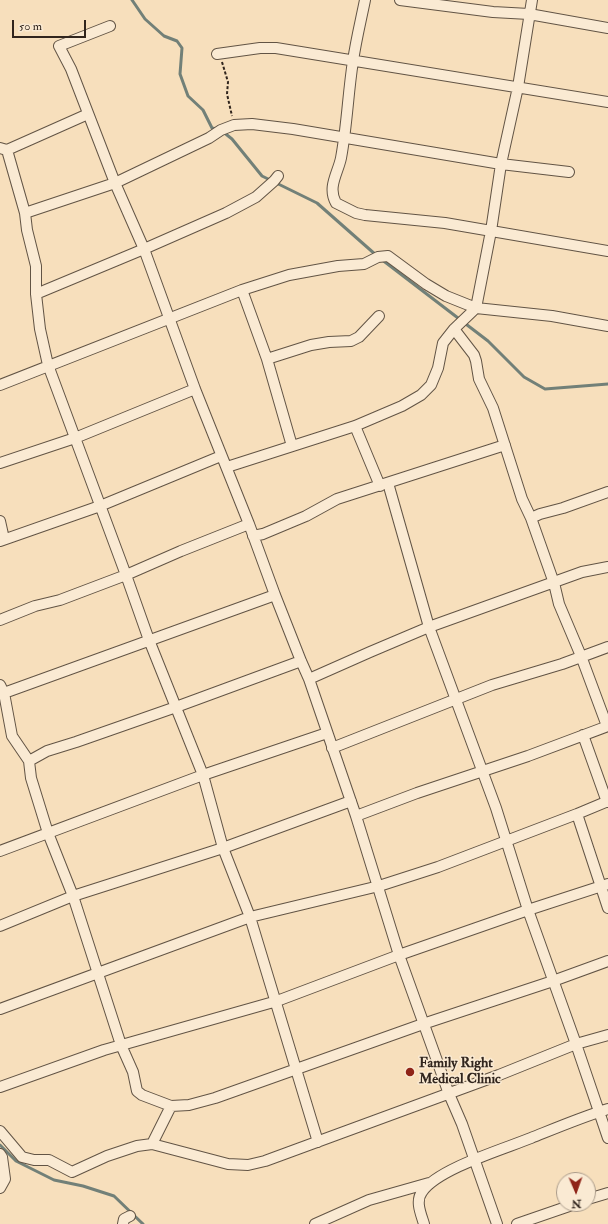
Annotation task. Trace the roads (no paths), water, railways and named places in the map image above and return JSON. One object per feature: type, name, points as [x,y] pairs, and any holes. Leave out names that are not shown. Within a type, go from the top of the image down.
[{"type":"street","points":[[365,0],[353,60],[345,138],[341,161],[333,182],[333,195],[336,203],[356,213],[365,215],[445,223],[608,251]]},
{"type":"street","points":[[400,0],[493,12],[529,14],[608,28]]},
{"type":"street","points":[[227,468],[355,426],[402,406],[421,395],[431,385],[438,368],[443,343],[454,329],[476,308],[491,231],[501,164],[518,87],[532,0]]},
{"type":"street","points":[[110,26],[59,46],[71,69],[115,183],[144,249],[195,389],[309,679],[356,816],[399,955],[449,1094],[462,1124],[497,1224]]},
{"type":"street","points":[[218,54],[268,48],[353,60],[608,102]]},
{"type":"street","points":[[88,114],[3,149],[25,213],[26,230],[36,266],[36,294],[40,329],[48,365],[149,640],[203,775],[223,848],[250,918],[277,1001],[318,1142]]},
{"type":"street","points":[[25,213],[115,183],[209,138],[221,130],[234,125],[252,124],[501,164],[569,172]]},
{"type":"street","points":[[36,294],[226,213],[256,197],[276,178]]},
{"type":"street","points":[[0,385],[242,290],[289,275],[338,266],[364,264],[378,257],[388,256],[426,284],[446,296],[476,308],[552,316],[608,326]]},
{"type":"street","points":[[242,290],[267,359],[292,446]]},
{"type":"street","points":[[267,359],[311,345],[329,342],[352,341],[359,337],[379,316]]},
{"type":"street","points":[[356,816],[608,726],[559,604],[554,584],[531,518],[512,472],[493,408],[479,379],[474,355],[454,329]]},
{"type":"street","points":[[0,463],[75,438],[195,389]]},
{"type":"street","points":[[355,426],[382,483],[429,628],[483,771],[507,840],[528,910],[553,981],[576,1044],[603,1110],[608,1138]]},
{"type":"street","points":[[254,536],[263,534],[306,516],[337,499],[382,483],[505,445]]},
{"type":"street","points":[[0,521],[2,540],[100,506],[221,456]]},
{"type":"street","points":[[353,486],[360,488],[382,483]]},
{"type":"street","points":[[531,518],[608,492]]},
{"type":"street","points":[[0,620],[35,606],[60,600],[126,575],[249,524]]},
{"type":"street","points":[[309,679],[429,628],[554,584],[582,572],[608,567]]},
{"type":"street","points":[[275,595],[149,640],[2,689],[12,736],[28,761],[31,778],[48,833],[73,896],[121,1045],[133,1072],[137,1091],[142,1095],[171,1106],[189,1105],[215,1098],[423,1024],[553,981],[608,961]]},
{"type":"street","points":[[332,748],[492,685],[562,664],[608,647]]},
{"type":"street","points":[[28,761],[47,752],[301,661]]},
{"type":"street","points":[[0,851],[203,775],[327,733]]},
{"type":"street","points":[[0,1009],[250,918],[378,886],[438,867],[607,802],[583,735]]},
{"type":"street","points":[[0,926],[73,896],[223,848],[351,801]]},
{"type":"street","points":[[577,814],[604,885],[608,908]]},
{"type":"street","points":[[0,1087],[121,1045],[277,1001],[399,955],[604,885]]},
{"type":"street","points":[[0,1131],[22,1157],[34,1160],[49,1160],[72,1172],[122,1151],[137,1146],[152,1144],[228,1164],[248,1165],[265,1161],[449,1094],[576,1044],[608,1035]]},
{"type":"street","points":[[152,1144],[171,1106]]},
{"type":"street","points":[[424,1224],[418,1201],[421,1193],[429,1183],[444,1173],[603,1110]]},
{"type":"street","points":[[0,1154],[2,1157],[5,1179],[0,1188]]},
{"type":"street","points":[[315,1224],[369,1200],[429,1183]]},
{"type":"street","points":[[596,1197],[608,1192]]},
{"type":"street","points":[[517,1224],[556,1211]]},
{"type":"street","points":[[123,1224],[124,1219],[130,1216]]},
{"type":"waterway","points":[[132,0],[145,19],[164,36],[177,41],[182,48],[180,74],[188,96],[203,110],[212,128],[217,129]]},
{"type":"waterway","points":[[222,131],[232,139],[262,176],[317,203],[376,255]]},
{"type":"waterway","points":[[381,259],[488,341],[524,377],[545,389],[608,384]]},
{"type":"waterway","points":[[0,1145],[16,1161],[54,1180],[83,1186],[114,1196],[143,1224]]},
{"type":"place","name":"Family Right Medical Clinic","points":[[410,1072]]}]
